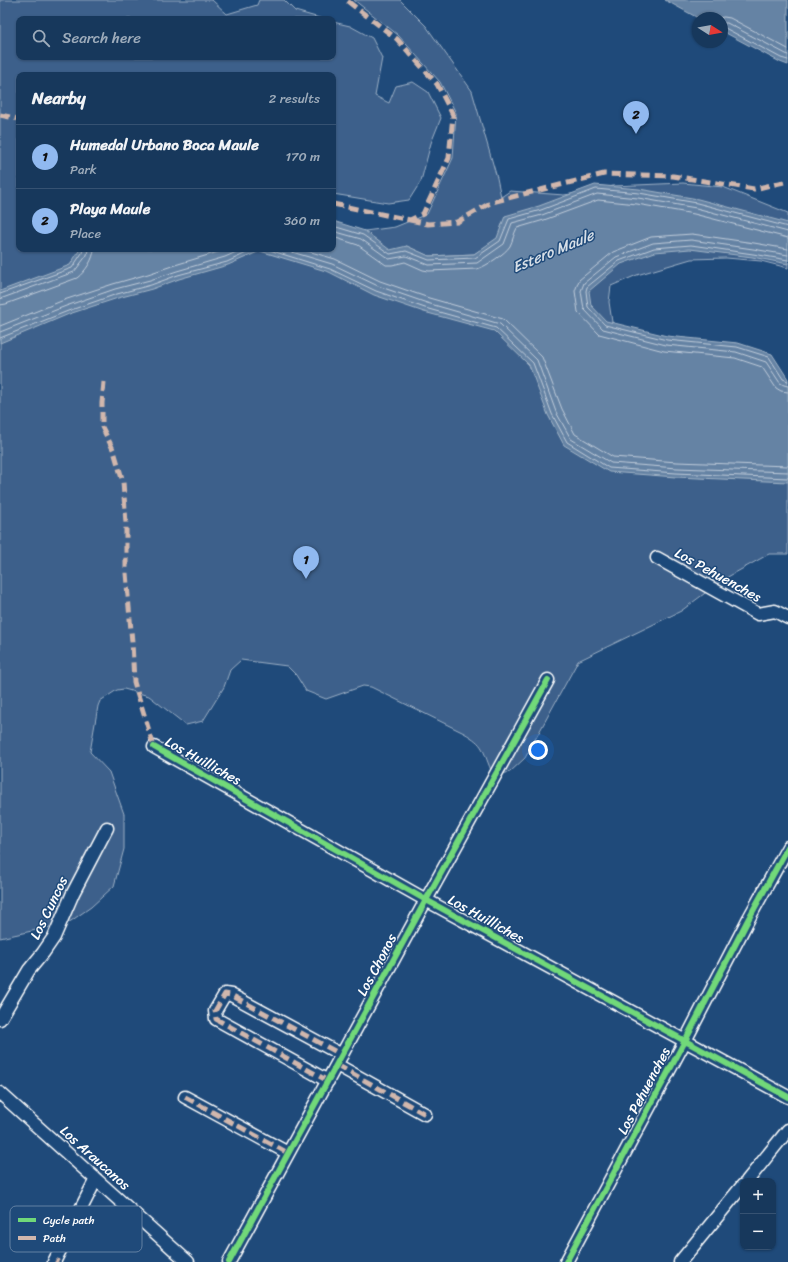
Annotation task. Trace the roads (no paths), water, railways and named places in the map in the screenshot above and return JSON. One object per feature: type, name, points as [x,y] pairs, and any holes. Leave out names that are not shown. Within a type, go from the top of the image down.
[{"type":"street","name":"Los Pehuenches","points":[[657,558],[758,614],[775,611],[788,618]]},
{"type":"street","name":"Los Chonos","points":[[229,1262],[426,900],[548,680]]},
{"type":"street","name":"Los Huilliches","points":[[154,747],[426,900],[788,1097]]},
{"type":"street","name":"Los Cuncos","points":[[0,1019],[29,970],[54,937],[73,893],[108,828]]},
{"type":"street","name":"Los Pehuenches","points":[[566,1262],[788,847]]},
{"type":"street","points":[[328,1081],[216,1019],[215,1011],[225,994],[231,995],[340,1060],[425,1114]]},
{"type":"street","name":"Los Araucanos","points":[[0,1092],[126,1206]]},
{"type":"street","points":[[185,1097],[288,1153]]},
{"type":"street","points":[[749,1178],[788,1130]]},
{"type":"street","points":[[83,1206],[96,1179]]},
{"type":"street","points":[[680,1262],[740,1189]]},
{"type":"street","name":"Los Araucanos","points":[[142,1220],[188,1262]]},
{"type":"street","points":[[56,1261],[60,1252]]},
{"type":"water","points":[[665,0],[788,0],[788,65],[728,34],[728,12],[692,12],[692,15]]},
{"type":"water","name":"Estero Maule","points":[[595,185],[639,189],[698,199],[788,223],[788,264],[752,257],[690,249],[655,252],[621,264],[589,291],[591,305],[606,321],[667,336],[738,343],[772,354],[788,379],[788,482],[676,477],[609,472],[564,445],[548,415],[529,365],[494,331],[424,312],[374,295],[329,272],[263,252],[336,252],[336,222],[365,231],[390,250],[407,246],[429,256],[474,254],[497,238],[505,216],[539,206]]},
{"type":"water","points":[[78,252],[258,252],[228,265],[69,314],[0,343],[0,291],[70,265]]},
{"type":"place","name":"Playa Maule","points":[[636,134]]},
{"type":"place","name":"Humedal Urbano Boca Maule","points":[[306,579]]}]
